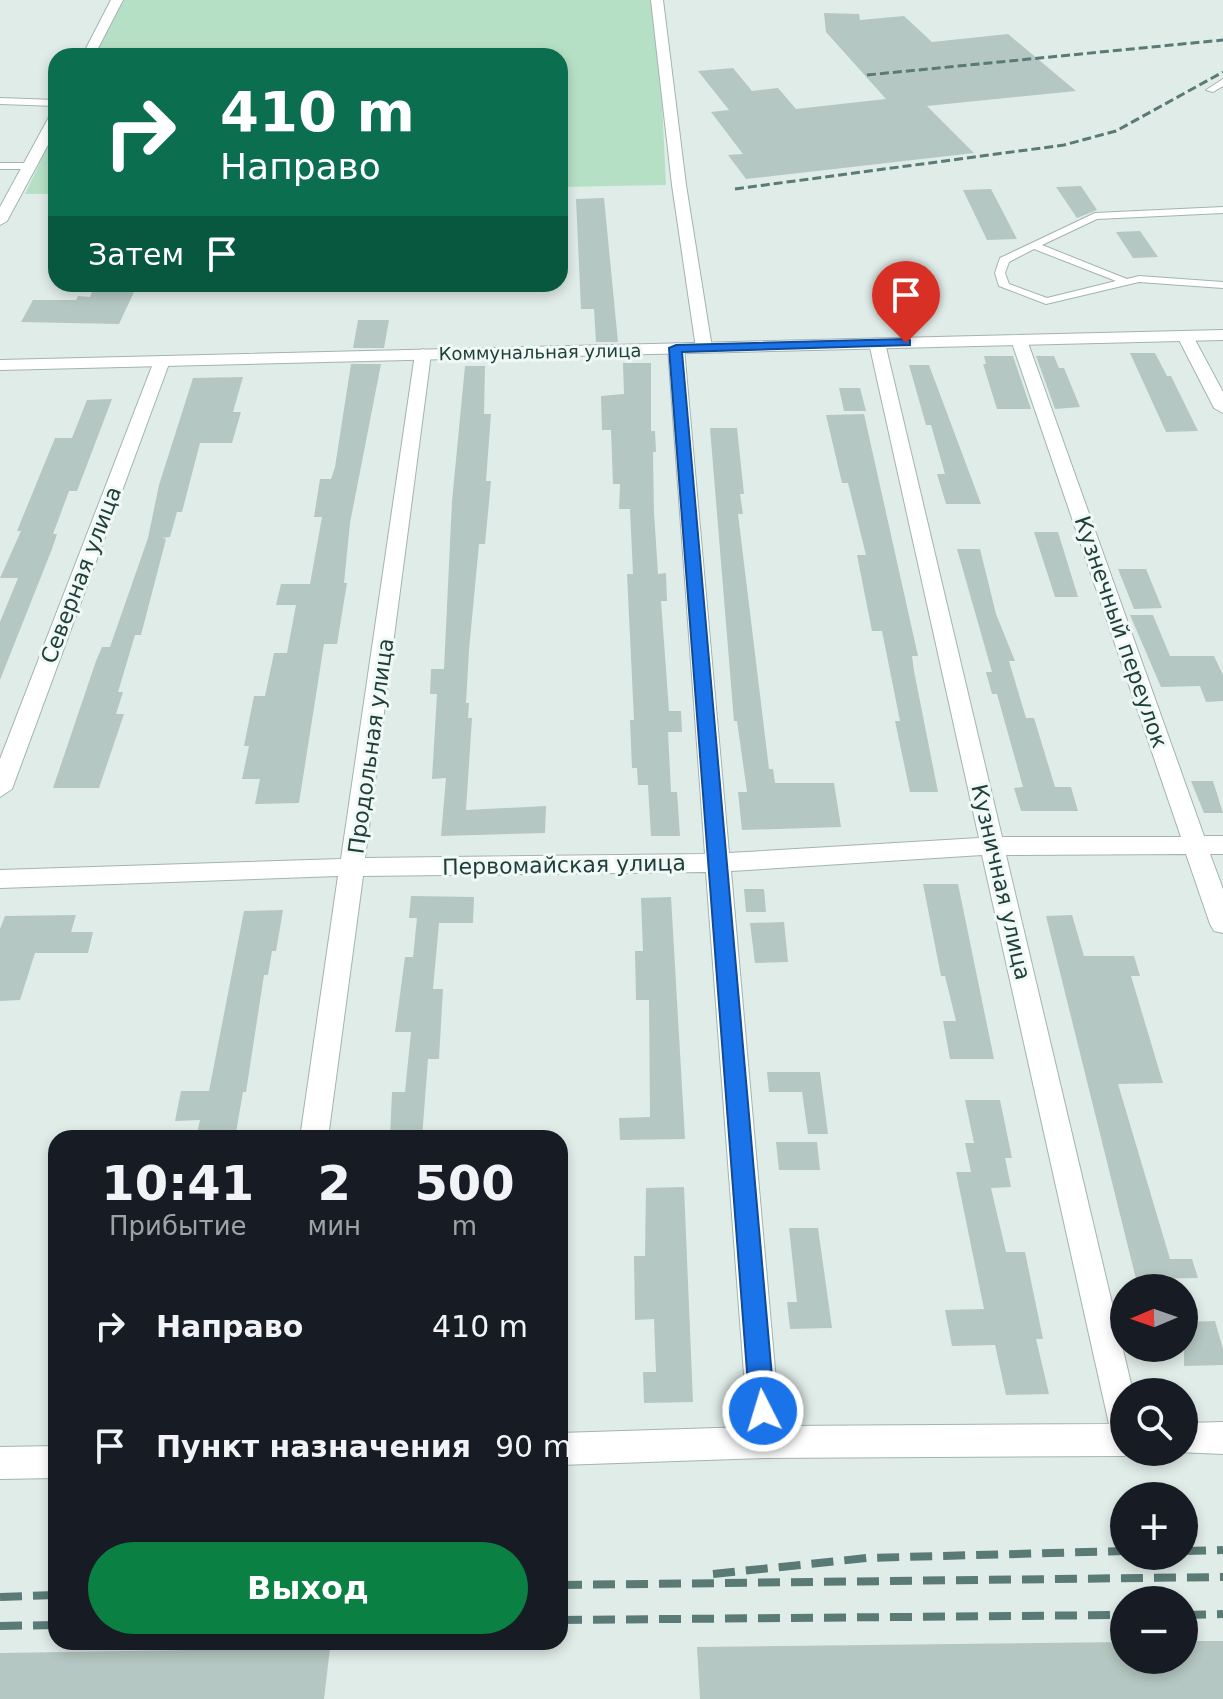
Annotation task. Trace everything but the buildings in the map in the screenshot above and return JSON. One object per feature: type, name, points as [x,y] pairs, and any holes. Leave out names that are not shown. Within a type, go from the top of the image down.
[{"type":"street","points":[[92,48],[117,0]]},
{"type":"street","points":[[657,0],[675,156],[704,348]]},
{"type":"street","points":[[0,221],[48,132]]},
{"type":"street","name":"Коммунальная улица","points":[[0,365],[1223,335]]},
{"type":"street","points":[[1185,336],[1223,408]]},
{"type":"street","name":"Кузнечный переулок","points":[[1019,340],[1223,924]]},
{"type":"street","name":"Кузничная улица","points":[[877,343],[1114,1378]]},
{"type":"street","points":[[676,348],[765,1442]]},
{"type":"street","name":"Продольная улица","points":[[315,1130],[423,354]]},
{"type":"street","name":"Северная улица","points":[[0,789],[162,361]]},
{"type":"street","name":"Первомайская улица","points":[[0,879],[354,867],[717,863],[993,846],[1223,845]]},
{"type":"street","points":[[1198,1439],[1223,1438]]},
{"type":"street","points":[[568,1449],[765,1442],[1110,1440]]},
{"type":"street","points":[[0,1463],[48,1462]]},
{"type":"lane","points":[[1210,90],[1223,82]]},
{"type":"lane","points":[[0,101],[48,103]]},
{"type":"lane","points":[[0,166],[30,166]]},
{"type":"lane","points":[[1223,210],[1095,216],[1004,260],[1000,273],[1004,286],[1029,298],[1059,301],[1079,291],[1126,281],[1165,278],[1223,285]]},
{"type":"lane","points":[[1032,245],[1126,281]]},
{"type":"green space","points":[[118,0],[657,0],[666,185],[568,187],[568,48],[95,48]]},
{"type":"green space","points":[[48,146],[48,194],[25,194]]},
{"type":"railway","points":[[867,75],[1223,40]]},
{"type":"railway","points":[[735,189],[1064,145],[1116,131],[1223,72]]},
{"type":"railway","points":[[1198,1551],[1223,1550]]},
{"type":"railway","points":[[713,1574],[867,1558],[1110,1551]]},
{"type":"railway","points":[[568,1585],[1223,1577]]},
{"type":"railway","points":[[0,1597],[48,1595]]},
{"type":"railway","points":[[1198,1615],[1223,1614]]},
{"type":"railway","points":[[568,1620],[1110,1615]]},
{"type":"railway","points":[[0,1626],[48,1625]]},
{"type":"route","points":[[763,1411],[676,348],[906,343]]}]
